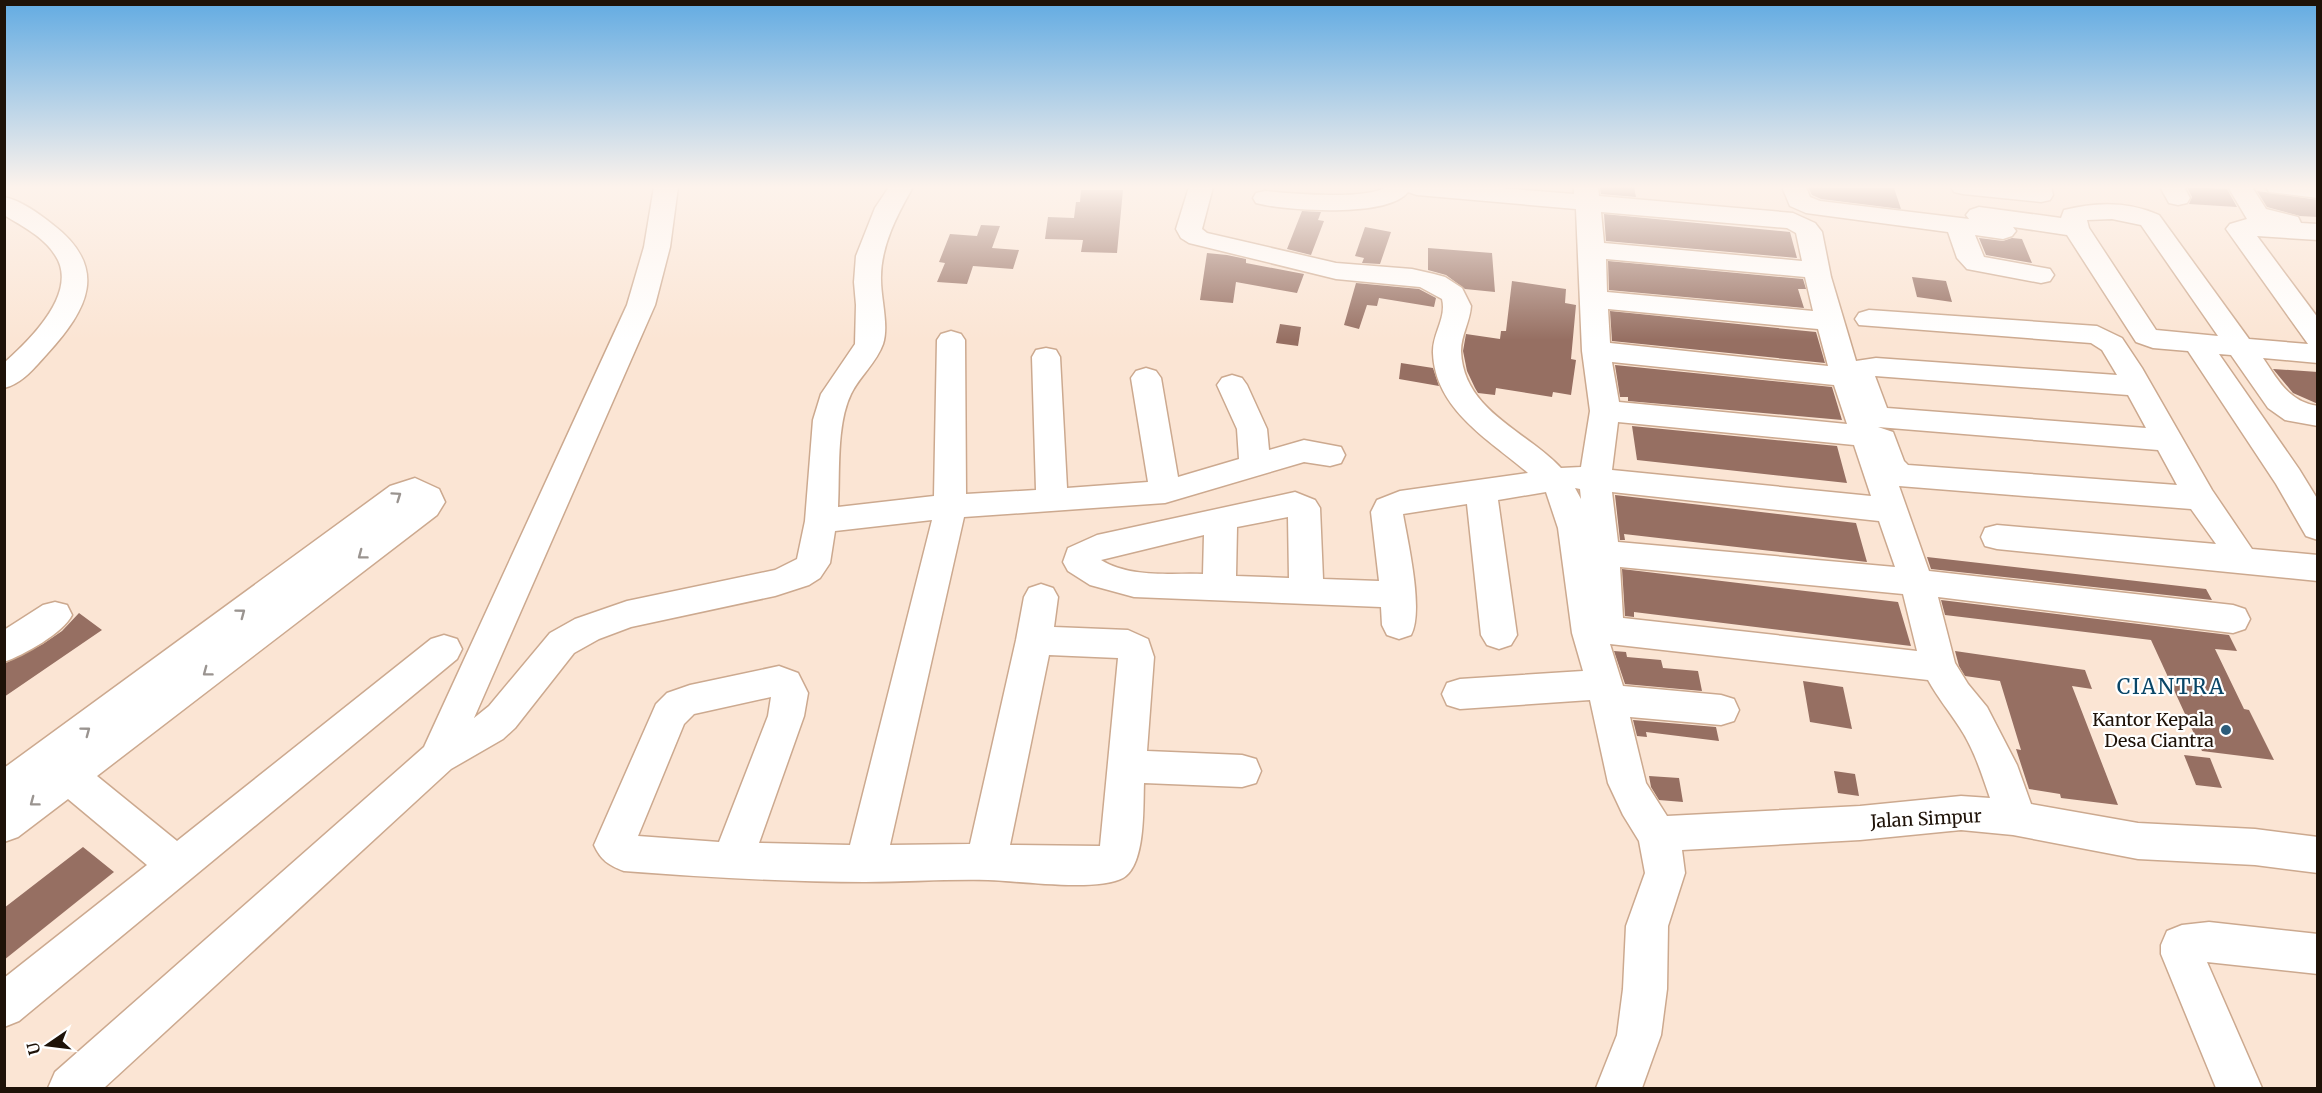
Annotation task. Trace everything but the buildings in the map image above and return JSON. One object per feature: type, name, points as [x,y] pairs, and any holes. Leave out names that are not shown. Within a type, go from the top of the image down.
[{"type":"street","points":[[4,380],[29,358],[52,332],[71,298],[77,274],[70,256],[51,238]]},
{"type":"street","points":[[438,758],[641,305],[654,270],[660,238]]},
{"type":"street","points":[[71,1089],[438,758],[490,728],[502,717],[562,643],[587,629],[627,614],[775,583],[808,569],[813,563],[822,520],[828,420],[836,394],[869,344],[867,282],[869,256],[876,238]]},
{"type":"street","points":[[1198,238],[1257,250],[1305,265],[1348,273],[1421,279],[1446,288],[1458,302],[1456,322],[1448,347],[1449,369],[1455,385],[1464,400],[1496,434],[1555,479],[1566,501],[1572,519],[1589,628],[1627,784],[1657,834],[1664,858],[1663,883],[1647,926],[1645,989],[1639,1035],[1619,1089]]},
{"type":"street","points":[[1591,238],[1596,351],[1605,411],[1595,479],[1603,553],[1606,630],[1922,666],[1938,665]]},
{"type":"street","points":[[1810,238],[1828,321],[1846,377],[1890,466],[1900,475],[2200,498]]},
{"type":"street","points":[[1968,238],[1970,258],[1976,263],[2041,275]]},
{"type":"street","points":[[2082,238],[2144,334],[2153,339],[2318,354]]},
{"type":"street","points":[[2161,238],[2278,401],[2296,413],[2318,416]]},
{"type":"street","points":[[2246,238],[2318,338]]},
{"type":"street","points":[[1592,250],[1816,270]]},
{"type":"street","points":[[1594,299],[1828,321]]},
{"type":"street","points":[[1869,319],[2097,335],[2112,344],[2200,498],[2241,559]]},
{"type":"street","points":[[865,864],[951,506],[951,340]]},
{"type":"street","points":[[2196,342],[2303,478],[2318,528]]},
{"type":"street","points":[[1596,351],[1846,377]]},
{"type":"street","points":[[1047,357],[1052,501]]},
{"type":"street","points":[[2017,819],[1998,765],[1974,718],[1955,695],[1938,665],[1917,582],[1890,510],[1859,373],[1868,367],[2138,386]]},
{"type":"street","points":[[1146,378],[1165,492]]},
{"type":"street","points":[[1232,385],[1252,429],[1255,464]]},
{"type":"street","points":[[1605,411],[1871,427],[2168,440]]},
{"type":"street","points":[[822,520],[951,506],[1165,492],[1255,464],[1317,453],[1252,429]]},
{"type":"street","points":[[1306,592],[1305,511],[1302,506],[1295,504],[1097,547],[1080,557],[1080,562],[1088,569],[1115,582],[1306,592],[1398,610],[1388,508],[1400,502],[1555,479],[1595,479],[1890,510]]},
{"type":"street","points":[[4,790],[59,767],[426,507],[429,502],[428,497],[415,489],[401,494],[59,767],[4,825]]},
{"type":"street","points":[[1481,490],[1498,635]]},
{"type":"street","points":[[1219,588],[1221,519]]},
{"type":"street","points":[[1997,537],[2318,568]]},
{"type":"street","points":[[1603,553],[1917,582],[2233,619]]},
{"type":"street","points":[[986,862],[1034,640],[1041,597]]},
{"type":"street","points":[[4,648],[55,615]]},
{"type":"street","points":[[732,861],[786,716],[790,688],[779,681],[690,700],[674,709],[614,845],[624,853],[732,861],[865,864],[986,862],[1076,866],[1105,865],[1114,862],[1119,854],[1135,649],[1128,644],[1118,642],[1034,640]]},
{"type":"street","points":[[4,1006],[444,649]]},
{"type":"street","points":[[1460,694],[1606,692],[1721,710]]},
{"type":"street","points":[[1127,766],[1242,771]]},
{"type":"street","points":[[59,767],[176,865]]},
{"type":"street","name":"Jalan Simpur","points":[[1657,834],[1860,823],[1961,813],[2017,819],[2138,841],[2255,848],[2318,855]]},
{"type":"street","points":[[2239,1089],[2182,954],[2182,945],[2193,942],[2318,954]]},
{"type":"place","name":"Kantor Kepala Desa Ciantra","points":[[2226,730]]},
{"type":"district","name":"CIANTRA","points":[[2171,687]]}]
